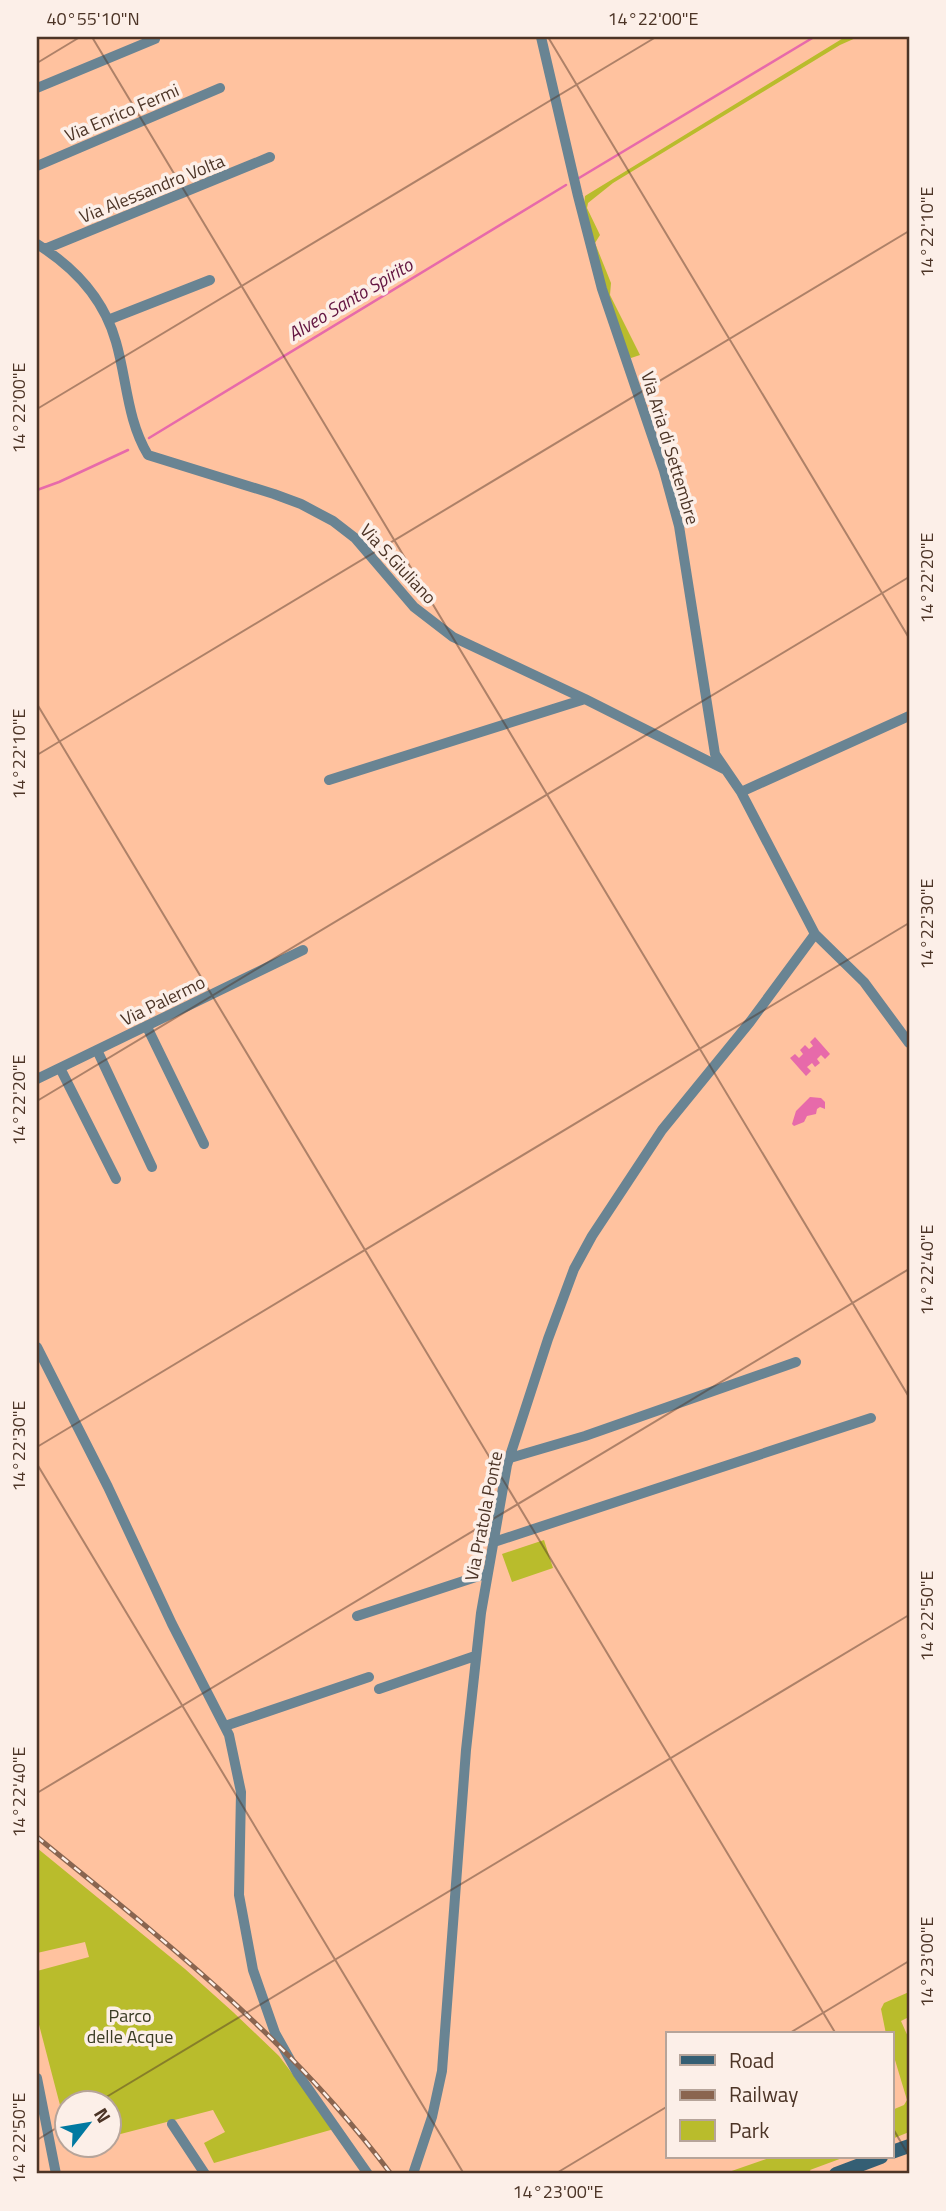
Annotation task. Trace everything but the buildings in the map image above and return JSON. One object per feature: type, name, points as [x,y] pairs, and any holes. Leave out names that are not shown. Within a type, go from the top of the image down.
[{"type":"main road","points":[[836,2174],[878,2158]]},
{"type":"street","name":"Via Aria di Settembre","points":[[541,37],[602,289],[664,471],[679,526],[715,754],[741,792],[815,934],[864,982],[909,1043]]},
{"type":"street","points":[[37,89],[155,38]]},
{"type":"street","name":"Via Enrico Fermi","points":[[37,166],[220,89]]},
{"type":"street","name":"Via Alessandro Volta","points":[[41,247],[270,157]]},
{"type":"street","name":"Via S.Giuliano","points":[[41,247],[79,275],[108,320],[116,341],[133,423],[148,455],[274,494],[333,521],[355,538],[414,607],[453,637],[724,769]]},
{"type":"street","points":[[108,320],[210,280]]},
{"type":"street","points":[[329,780],[585,699]]},
{"type":"street","points":[[741,792],[909,716]]},
{"type":"street","name":"Via Pratola Ponte","points":[[413,2174],[432,2117],[442,2071],[475,1656],[488,1573],[510,1458],[548,1339],[574,1269],[592,1236],[662,1130],[815,934]]},
{"type":"street","name":"Via Palermo","points":[[37,1079],[303,950]]},
{"type":"street","points":[[147,1027],[205,1144]]},
{"type":"street","points":[[97,1050],[152,1167]]},
{"type":"street","points":[[60,1068],[116,1179]]},
{"type":"street","points":[[37,1348],[225,1726],[239,1773],[241,1792],[239,1895],[253,1970],[275,2034],[298,2074],[368,2174]]},
{"type":"street","points":[[510,1458],[585,1436],[796,1362]]},
{"type":"street","points":[[494,1542],[872,1418]]},
{"type":"street","points":[[357,1616],[488,1573]]},
{"type":"street","points":[[379,1689],[475,1656]]},
{"type":"street","points":[[225,1726],[369,1677]]},
{"type":"street","points":[[37,2078],[56,2174]]},
{"type":"street","points":[[172,2124],[205,2174]]},
{"type":"green space","points":[[845,37],[858,37],[840,45],[613,183],[588,203],[587,208],[600,235],[595,243],[611,283],[610,295],[640,355],[631,358],[628,356],[606,290],[584,204],[585,196]]},
{"type":"green space","points":[[544,1540],[553,1568],[512,1582],[502,1554]]},
{"type":"green space","name":"Parco delle Acque","points":[[37,1848],[185,1969],[233,2012],[279,2056],[334,2129],[214,2163],[204,2143],[225,2132],[213,2110],[122,2134],[122,2088],[56,2088],[37,2017],[37,1971],[89,1957],[85,1942],[37,1953]]},
{"type":"green space","points":[[909,1992],[909,2017],[901,2021],[909,2039],[909,2132],[894,2138],[894,2109],[904,2105],[907,2100],[894,2057],[894,2032],[886,2032],[881,2009],[884,2003]]},
{"type":"green space","points":[[769,2158],[842,2158],[810,2170],[812,2174],[723,2174]]},
{"type":"shaded area","points":[[815,1037],[830,1054],[825,1059],[821,1055],[817,1059],[820,1063],[815,1067],[812,1063],[807,1067],[811,1071],[806,1076],[790,1058],[795,1054],[799,1058],[803,1054],[800,1050],[805,1045],[809,1049],[813,1046],[810,1042]]},
{"type":"shaded area","points":[[810,1097],[821,1098],[825,1102],[825,1109],[820,1107],[816,1114],[807,1116],[804,1122],[794,1126],[792,1124],[796,1111]]},
{"type":"waterway","name":"Alveo Santo Spirito","points":[[579,178],[814,37]]},
{"type":"waterway","name":"Alveo Santo Spirito","points":[[149,438],[566,185]]},
{"type":"waterway","name":"Alveo Santo Spirito","points":[[37,490],[128,450]]},
{"type":"railway","points":[[37,1837],[180,1955],[269,2036],[352,2125],[391,2174]]}]
